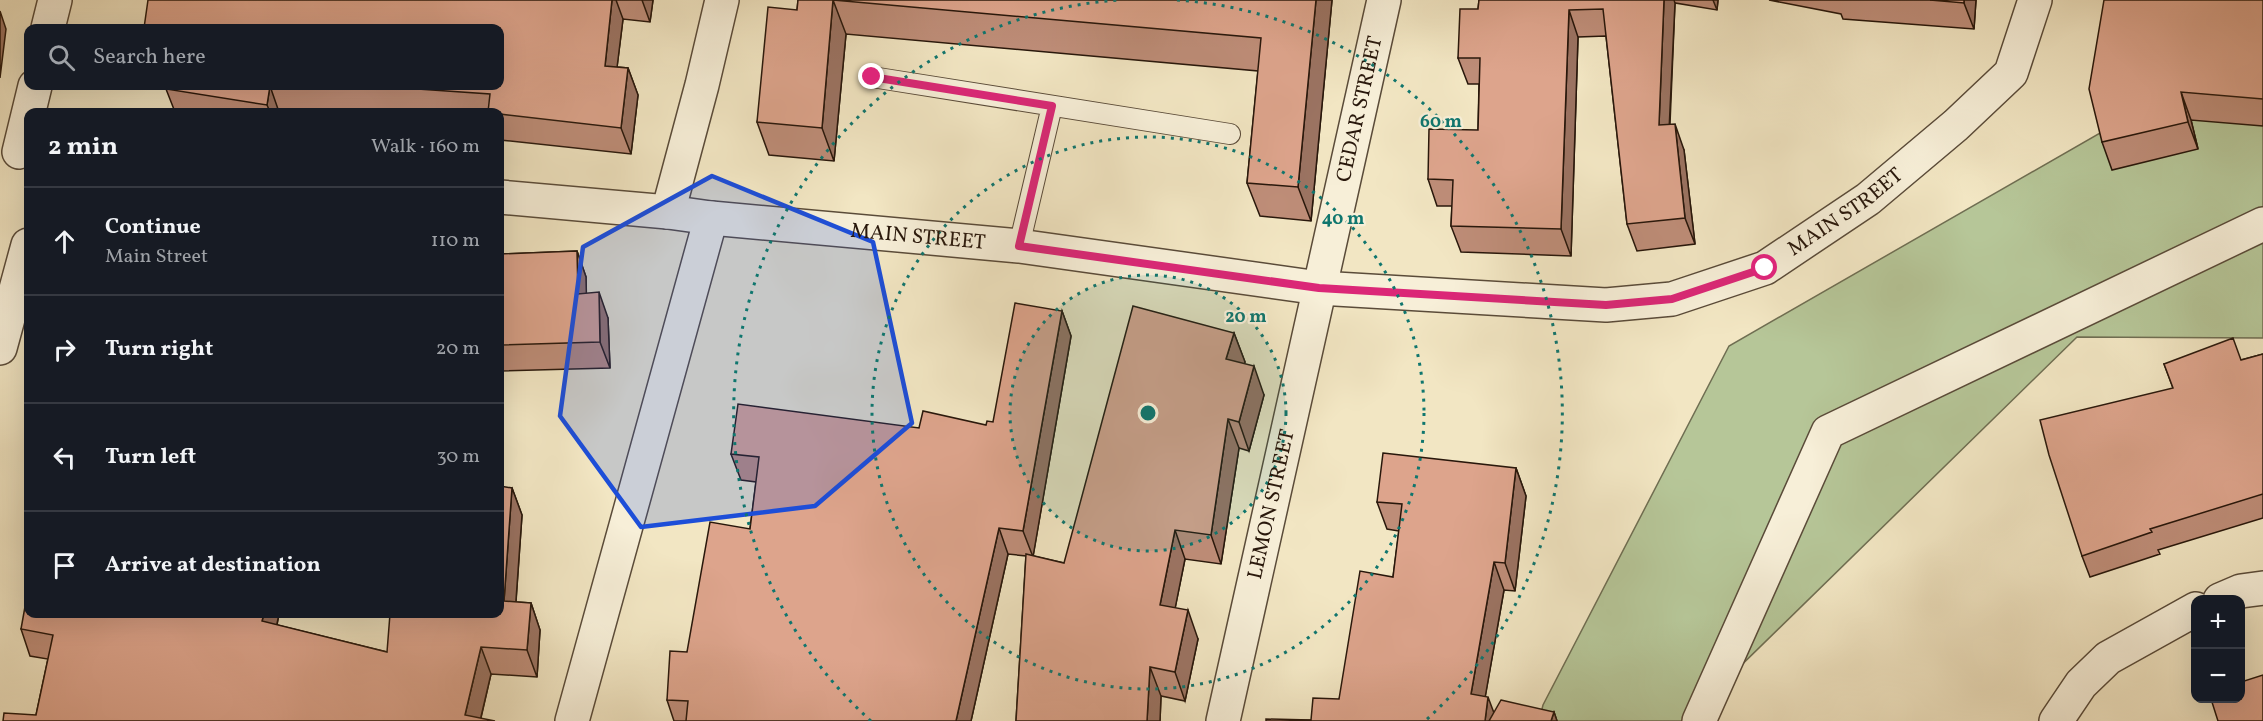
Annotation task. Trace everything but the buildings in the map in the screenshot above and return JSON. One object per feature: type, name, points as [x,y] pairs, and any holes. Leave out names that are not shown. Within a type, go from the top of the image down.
[{"type":"street","points":[[49,24],[55,0]]},
{"type":"street","points":[[668,212],[702,86],[722,0]]},
{"type":"street","name":"CEDAR STREET","points":[[1319,288],[1384,0]]},
{"type":"street","name":"MAIN STREET","points":[[504,196],[1019,246],[1319,288],[1606,305],[1672,299],[1765,268],[1868,200],[1956,125],[2011,73],[2035,0]]},
{"type":"street","points":[[29,108],[34,90]]},
{"type":"street","points":[[16,152],[24,124]]},
{"type":"street","points":[[572,721],[711,218]]},
{"type":"street","points":[[1699,721],[1828,432],[2263,224]]},
{"type":"street","points":[[0,348],[24,260]]},
{"type":"street","name":"LEMON STREET","points":[[1223,721],[1319,288]]},
{"type":"street","points":[[2232,595],[2241,591],[2263,588]]},
{"type":"street","points":[[2056,721],[2082,684],[2108,658],[2191,612]]},
{"type":"lane","points":[[872,77],[1230,134]]},
{"type":"lane","points":[[1019,246],[1052,106]]},
{"type":"highlighted area","points":[[712,176],[873,242],[912,423],[815,506],[641,527],[560,416],[583,247]]},
{"type":"green space","points":[[2263,96],[2263,338],[2077,337],[1717,689],[1710,721],[1539,721],[1543,705],[1729,346],[2161,98]]},
{"type":"route","points":[[872,77],[1052,106],[1019,246],[1319,288],[1606,305],[1672,299],[1765,268]]}]
